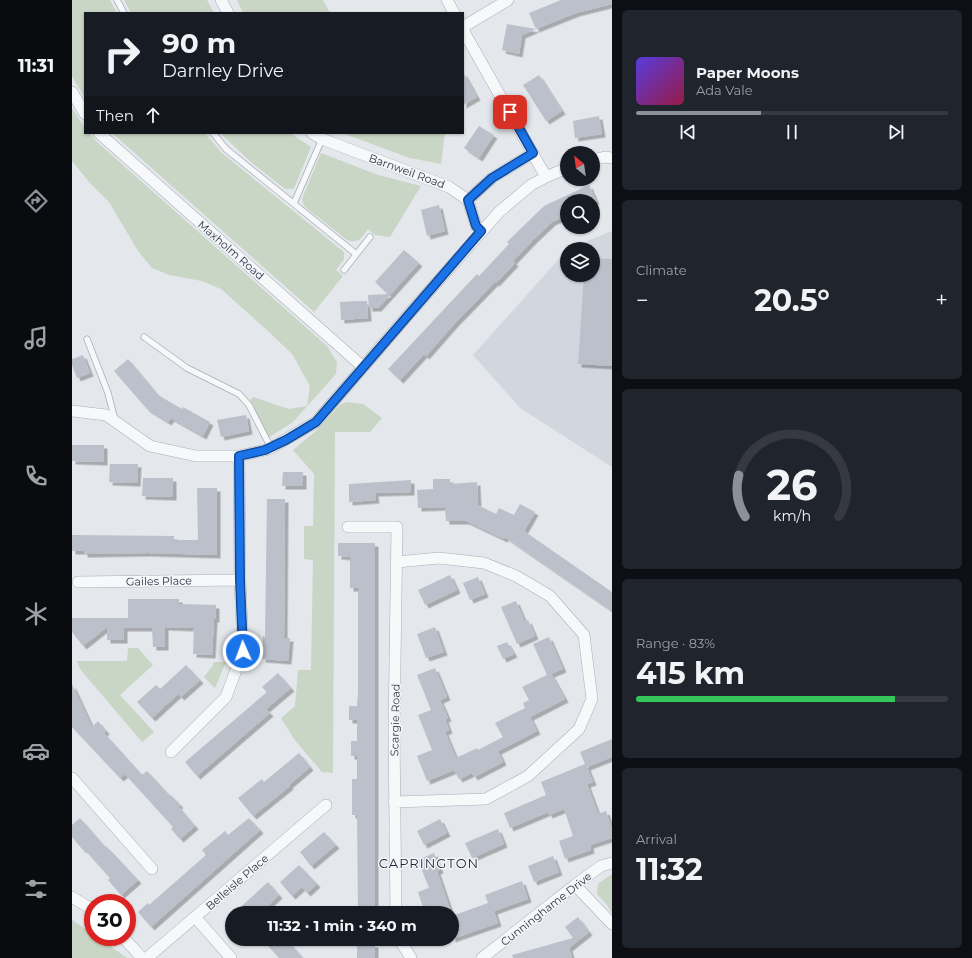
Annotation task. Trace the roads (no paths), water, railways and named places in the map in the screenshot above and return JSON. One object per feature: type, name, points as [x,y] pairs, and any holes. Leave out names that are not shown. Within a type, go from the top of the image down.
[{"type":"street","points":[[221,0],[227,12]]},
{"type":"street","points":[[447,0],[453,12]]},
{"type":"street","points":[[464,26],[508,0]]},
{"type":"street","points":[[464,32],[546,177]]},
{"type":"street","points":[[72,92],[84,112]]},
{"type":"street","name":"Maxholm Road","points":[[100,134],[363,367]]},
{"type":"street","name":"Barnweil Road","points":[[314,134],[322,139],[450,186],[468,200]]},
{"type":"street","points":[[481,231],[476,226],[468,200],[492,178],[533,153]]},
{"type":"street","points":[[600,158],[612,158]]},
{"type":"street","points":[[72,411],[74,410],[106,415],[150,446],[196,456],[239,456],[271,448],[316,422],[499,212],[526,190],[546,177],[560,171]]},
{"type":"street","points":[[171,752],[226,697],[243,651],[240,580],[239,456]]},
{"type":"street","name":"Scargie Road","points":[[348,527],[397,527],[394,802],[396,906]]},
{"type":"street","points":[[394,802],[486,799],[528,776],[579,729],[592,699],[584,636],[550,596],[516,576],[484,563],[439,558],[397,562]]},
{"type":"street","name":"Gailes Place","points":[[78,582],[240,580]]},
{"type":"street","points":[[72,778],[152,869]]},
{"type":"street","name":"Belleisle Place","points":[[147,958],[326,805]]},
{"type":"street","name":"Cunninghame Drive","points":[[482,958],[601,866],[612,863]]},
{"type":"street","points":[[575,885],[612,924]]},
{"type":"street","points":[[72,897],[84,904]]},
{"type":"street","points":[[195,917],[231,958]]},
{"type":"street","points":[[131,946],[142,958]]},
{"type":"street","points":[[403,946],[411,958]]},
{"type":"lane","points":[[117,0],[123,12]]},
{"type":"lane","points":[[214,134],[226,149],[356,254]]},
{"type":"lane","points":[[294,203],[322,139]]},
{"type":"lane","points":[[344,270],[370,236]]},
{"type":"lane","points":[[144,337],[187,368],[239,394],[249,405],[271,448]]},
{"type":"lane","points":[[87,339],[108,393],[116,422]]},
{"type":"district","name":"CAPRINGTON","points":[[429,863]]}]
